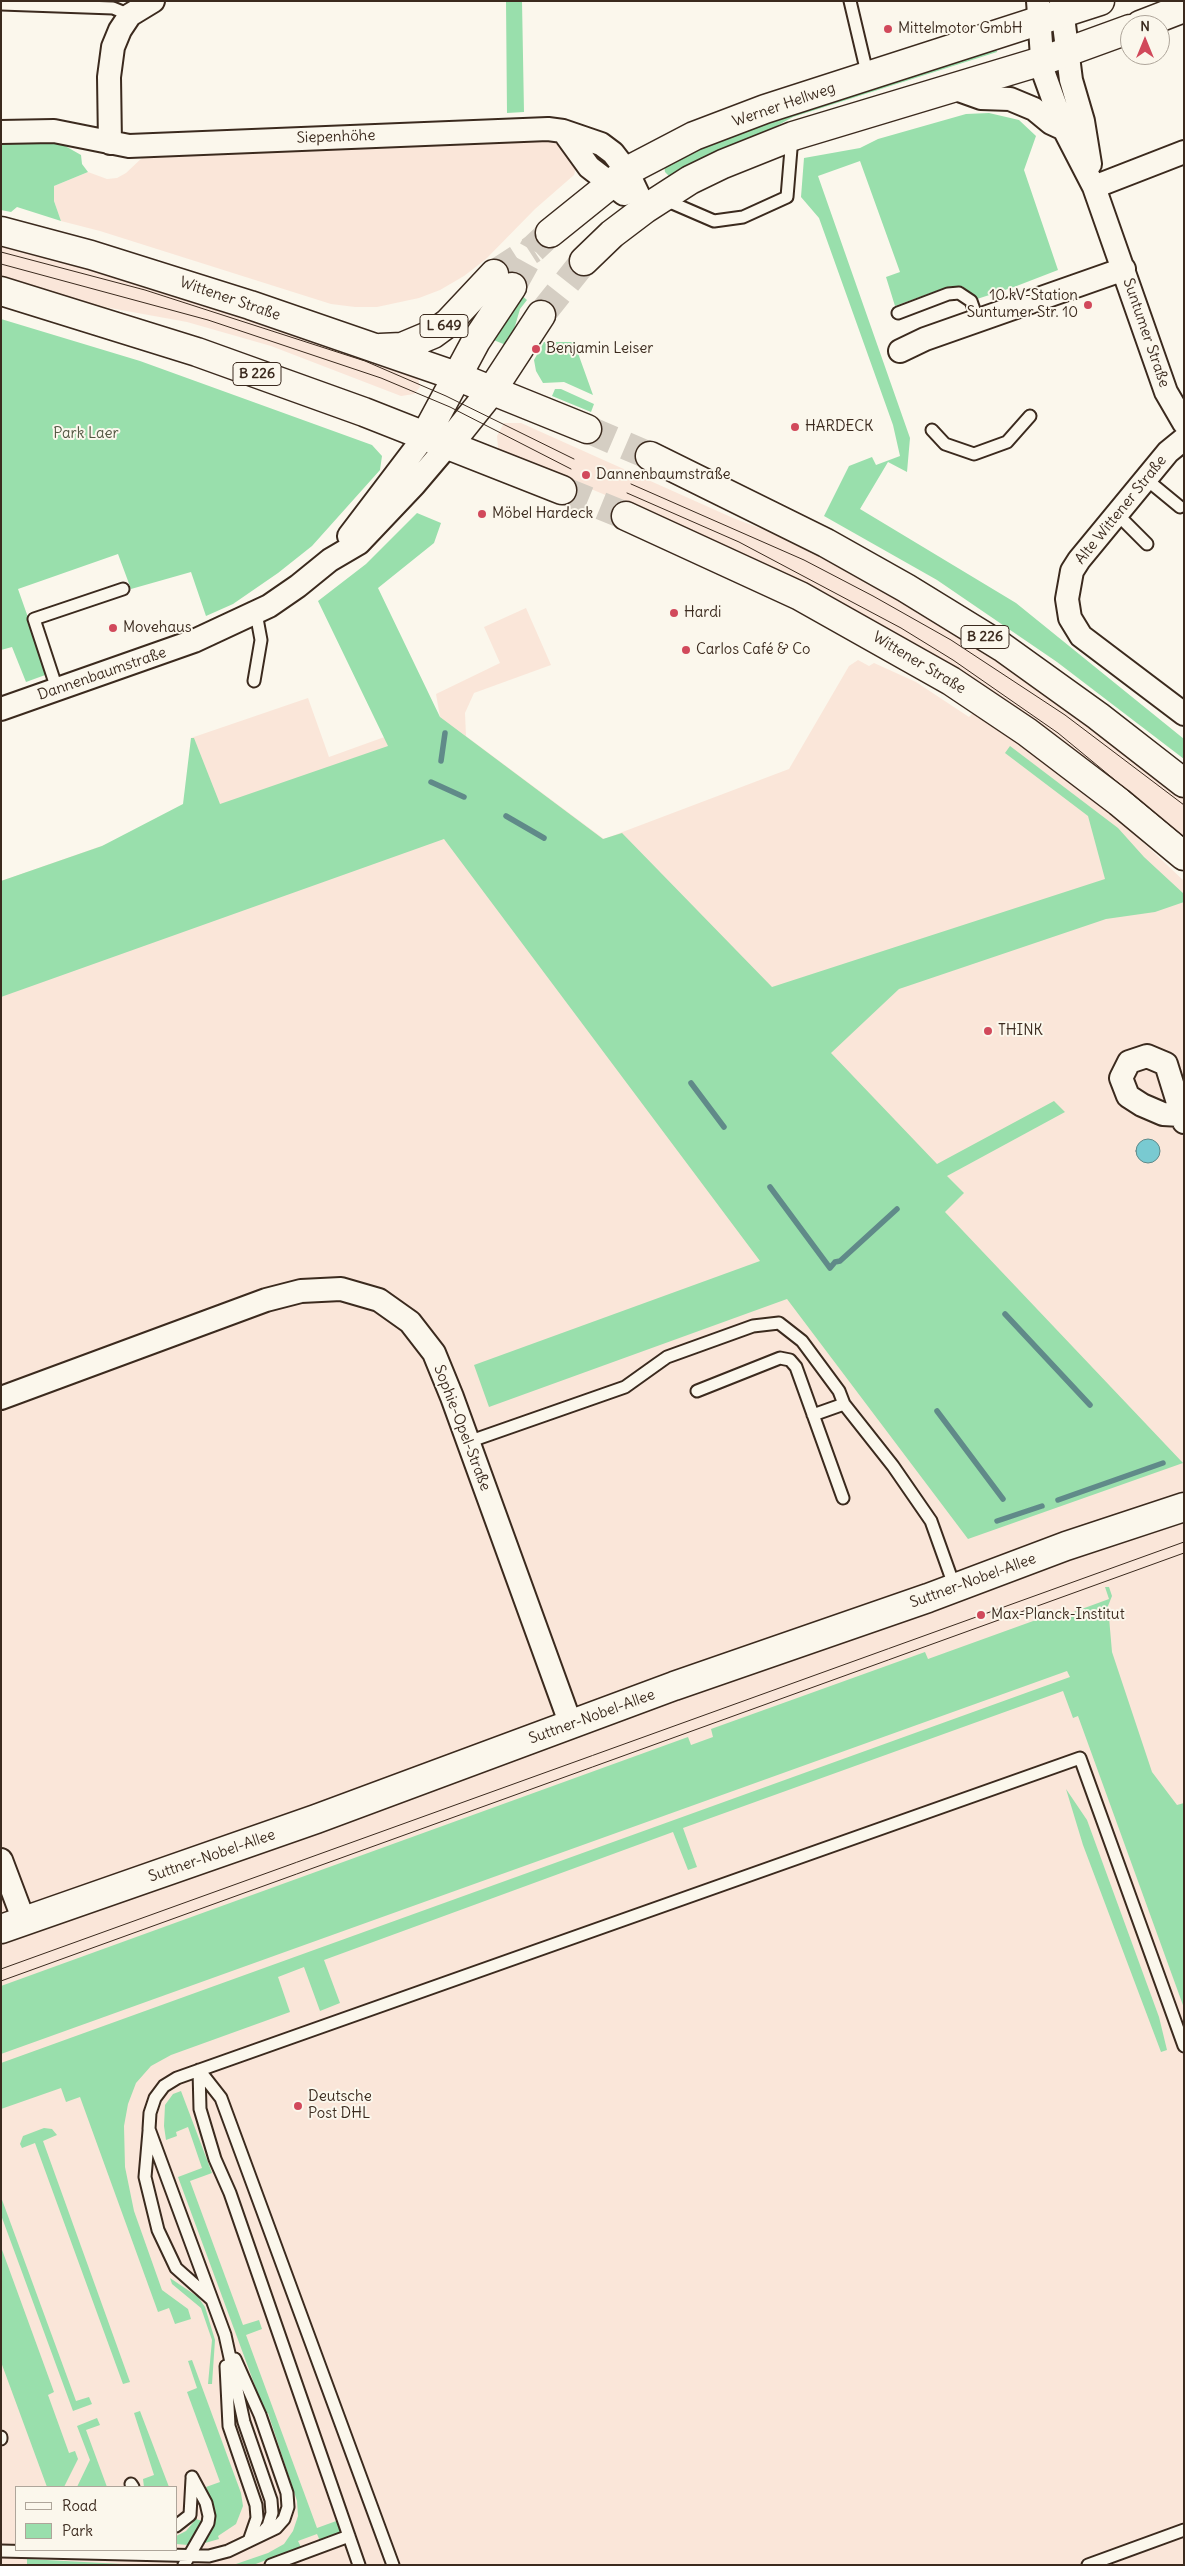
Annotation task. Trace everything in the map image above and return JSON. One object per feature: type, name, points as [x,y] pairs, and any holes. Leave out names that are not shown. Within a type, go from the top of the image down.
[{"type":"main road","name":"Werner Hellweg","points":[[550,233],[618,177],[694,136],[765,109],[868,77],[1050,9],[1100,1]]},
{"type":"main road","points":[[1166,15],[1184,8]]},
{"type":"main road","points":[[584,261],[612,234],[653,204],[723,164],[792,136],[1055,57],[1120,33]]},
{"type":"main road","name":"Wittener Straße","points":[[1,231],[170,279],[377,348],[456,376],[587,429]]},
{"type":"main road","name":"L 649","points":[[377,348],[402,347],[433,334],[503,281],[493,313],[456,376],[436,441]]},
{"type":"main road","name":"B 226","points":[[1,290],[197,352],[562,490]]},
{"type":"main road","points":[[436,441],[492,390],[541,315]]},
{"type":"main road","name":"B 226","points":[[650,456],[826,542],[906,588],[1002,647],[1098,716],[1184,783]]},
{"type":"main road","name":"Wittener Straße","points":[[626,516],[800,596],[951,681],[1028,732],[1119,802],[1184,856]]},
{"type":"main road","name":"Suttner-Nobel-Allee","points":[[12,1925],[243,1845],[571,1725],[955,1588],[1066,1546],[1184,1507]]},
{"type":"street","points":[[110,143],[109,77],[113,46],[120,30],[130,15],[153,1]]},
{"type":"street","points":[[1050,9],[1055,57]]},
{"type":"street","name":"Suntumer Straße","points":[[1094,187],[1083,121],[1071,80],[1055,57],[1043,71],[1064,129],[1094,187],[1166,392],[1184,424]]},
{"type":"street","points":[[953,88],[982,98],[1010,99],[1034,109],[1051,123],[1064,129]]},
{"type":"street","name":"Siepenhöhe","points":[[1,132],[54,131],[129,146],[548,129],[563,131],[601,144],[613,153],[618,177],[653,204]]},
{"type":"street","points":[[1094,187],[1184,152]]},
{"type":"street","name":"Suntumer Straße","points":[[900,351],[925,339],[1124,269]]},
{"type":"street","name":"Alte Wittener Straße","points":[[1184,439],[1168,452],[1072,571],[1067,598],[1070,618],[1081,636],[1184,714]]},
{"type":"street","name":"Dannenbaumstraße","points":[[1,709],[194,641],[256,613],[298,586],[330,560],[359,542],[436,441]]},
{"type":"street","name":"Sophie-Opel-Straße","points":[[1,1398],[266,1300],[300,1291],[342,1289],[379,1300],[410,1322],[434,1354],[571,1725]]},
{"type":"street","points":[[1,1860],[12,1925]]},
{"type":"lane","points":[[850,1],[868,77]]},
{"type":"lane","points":[[1,4],[114,8],[130,15]]},
{"type":"lane","points":[[653,204],[714,221],[743,217],[787,198],[792,136]]},
{"type":"lane","points":[[898,313],[948,294],[959,293],[971,301],[978,321]]},
{"type":"lane","points":[[932,430],[945,444],[974,454],[1007,442],[1030,416]]},
{"type":"lane","points":[[1146,479],[1180,507]]},
{"type":"lane","points":[[1117,514],[1147,544]]},
{"type":"lane","points":[[57,689],[34,619],[123,589]]},
{"type":"lane","points":[[254,681],[261,640],[256,613]]},
{"type":"lane","points":[[468,1442],[625,1386],[667,1357],[753,1326],[779,1323],[802,1341],[838,1391],[844,1404],[893,1466],[931,1521],[955,1588]]},
{"type":"lane","points":[[697,1391],[780,1358],[790,1360],[796,1367],[843,1498]]},
{"type":"lane","points":[[813,1415],[844,1404]]},
{"type":"lane","points":[[213,2301],[176,2268],[158,2230],[144,2177],[150,2113],[155,2098],[164,2086],[199,2070],[1080,1758],[1184,2046]]},
{"type":"lane","points":[[199,2070],[200,2109],[215,2160],[230,2193],[359,2565]]},
{"type":"lane","points":[[199,2070],[221,2098],[393,2565]]},
{"type":"lane","points":[[1,2551],[116,2552],[186,2560],[228,2551],[276,2528],[284,2519],[288,2507],[287,2493],[260,2415],[225,2335],[149,2129]]},
{"type":"lane","points":[[225,2335],[229,2426],[256,2504],[257,2518],[249,2541]]},
{"type":"lane","points":[[178,2524],[190,2515],[192,2477],[206,2503],[209,2516],[208,2523],[186,2560]]},
{"type":"lane","points":[[1088,2565],[1184,2530]]},
{"type":"lane","points":[[271,2565],[349,2536]]},
{"type":"shaded area","points":[[557,140],[577,165],[574,175],[535,209],[486,259],[464,276],[440,290],[419,298],[377,307],[331,304],[100,231],[61,221],[54,201],[54,186],[88,172],[107,179],[117,178],[126,173],[144,156]]},
{"type":"shaded area","points":[[1,243],[102,268],[417,374],[420,387],[414,394],[401,396],[271,346],[187,322],[88,304],[1,281]]},
{"type":"shaded area","points":[[504,423],[521,423],[733,518],[809,547],[992,655],[1150,771],[1184,799],[1184,843],[787,577],[692,531],[502,452],[498,448],[497,436]]},
{"type":"shaded area","points":[[526,608],[551,665],[474,693],[465,713],[466,736],[604,839],[789,769],[849,666],[858,660],[869,666],[874,663],[916,682],[969,717],[976,709],[1096,798],[1184,881],[1184,2565],[1,2565],[1,881],[213,807],[191,738],[308,698],[329,757],[440,717],[436,694],[500,663],[484,627]]},
{"type":"green space","points":[[506,1],[522,1],[524,112],[507,113]]},
{"type":"green space","points":[[995,46],[997,52],[793,117],[751,140],[670,177],[665,172],[664,165],[692,148]]},
{"type":"green space","points":[[989,113],[1019,120],[1036,136],[1024,170],[1058,270],[1014,287],[977,299],[962,286],[947,287],[895,306],[886,277],[900,272],[860,161],[818,176],[910,438],[907,472],[888,462],[860,509],[1016,603],[1184,739],[1184,759],[1057,662],[937,580],[824,516],[849,466],[872,457],[876,465],[900,456],[893,425],[819,218],[801,197],[804,158],[860,148],[878,139],[966,114]]},
{"type":"green space","points":[[1,139],[36,139],[60,143],[81,155],[82,164],[88,172],[54,186],[54,201],[61,221],[17,207],[11,212],[1,210]]},
{"type":"green space","points":[[520,294],[527,300],[520,309],[513,333],[506,345],[491,339]]},
{"type":"green space","name":"Park Laer","points":[[1,319],[140,361],[372,445],[382,456],[380,470],[312,546],[278,573],[233,604],[206,616],[191,572],[131,589],[118,554],[18,589],[48,674],[26,682],[12,647],[1,650]]},
{"type":"green space","points":[[544,342],[574,342],[593,395],[564,382],[543,383],[536,371],[534,360]]},
{"type":"green space","points":[[555,389],[561,389],[594,404],[591,412],[552,396]]},
{"type":"green space","points":[[417,513],[441,523],[434,543],[378,588],[440,717],[603,839],[622,833],[772,987],[1105,879],[1088,816],[1005,753],[1010,746],[1118,828],[1144,857],[1184,894],[1184,902],[1155,912],[1106,919],[899,989],[831,1053],[937,1164],[1054,1101],[1065,1112],[947,1176],[964,1193],[945,1212],[1183,1463],[968,1539],[787,1299],[489,1407],[474,1365],[760,1261],[444,839],[1,997],[1,881],[102,846],[183,804],[191,738],[194,738],[220,804],[388,746],[318,601],[366,564]]},
{"type":"green space","points":[[1105,1587],[1109,1587],[1112,1596],[1108,1606],[1112,1652],[1152,1772],[1177,1805],[1184,1803],[1184,2008],[1078,1716],[1073,1718],[1063,1691],[683,1828],[697,1867],[688,1870],[673,1832],[324,1960],[340,2003],[320,2011],[304,1967],[278,1977],[290,2012],[171,2055],[151,2066],[136,2083],[128,2104],[124,2126],[125,2167],[134,2211],[162,2290],[188,2309],[191,2319],[175,2324],[169,2308],[158,2312],[80,2097],[66,2102],[61,2088],[1,2109],[1,2063],[1070,1677],[1067,1671],[1,2054],[1,1986],[688,1737],[691,1745],[713,1737],[711,1729],[925,1652],[928,1659],[1047,1616],[1049,1621],[1109,1599]]},
{"type":"green space","points":[[1066,1789],[1087,1820],[1159,2017],[1167,2050],[1161,2052],[1083,1845]]},
{"type":"green space","points":[[181,2091],[212,2173],[190,2181],[243,2325],[259,2320],[262,2329],[246,2335],[317,2528],[339,2520],[343,2532],[320,2541],[317,2534],[298,2541],[301,2547],[253,2565],[236,2564],[268,2553],[284,2544],[293,2531],[298,2516],[297,2501],[268,2413],[266,2413],[261,2402],[178,2177],[202,2168],[188,2127],[176,2132],[177,2136],[166,2140],[164,2126],[165,2105],[173,2094]]},
{"type":"green space","points":[[44,2128],[52,2129],[57,2135],[43,2141],[130,2382],[123,2384],[35,2143],[22,2148],[20,2144],[23,2136]]},
{"type":"green space","points":[[1,2197],[76,2401],[89,2397],[92,2404],[73,2411],[1,2215]]},
{"type":"green space","points":[[1,2247],[54,2392],[48,2395],[69,2453],[75,2451],[78,2459],[64,2486],[47,2486],[1,2362]]},
{"type":"green space","points":[[170,2278],[198,2297],[205,2307],[215,2340],[212,2384],[208,2384],[212,2340],[201,2308],[172,2284]]},
{"type":"green space","points":[[192,2360],[241,2493],[243,2506],[236,2524],[218,2536],[219,2539],[205,2543],[216,2516],[206,2487],[220,2482],[187,2392],[197,2388],[188,2361]]},
{"type":"green space","points":[[140,2411],[169,2486],[144,2486],[143,2479],[154,2475],[134,2413]]},
{"type":"green space","points":[[97,2418],[100,2425],[86,2430],[107,2486],[77,2486],[90,2460],[77,2426]]},
{"type":"green space","points":[[196,2519],[202,2521],[188,2545],[178,2544],[178,2535],[186,2531]]},
{"type":"green space","points":[[27,2559],[141,2565],[27,2565]]},
{"type":"water","points":[[1148,1139],[1156,1143],[1160,1151],[1156,1159],[1148,1163],[1140,1159],[1136,1151],[1140,1143]]},
{"type":"waterway","points":[[441,761],[445,733]]},
{"type":"waterway","points":[[431,782],[464,797]]},
{"type":"waterway","points":[[506,816],[544,838]]},
{"type":"waterway","points":[[691,1083],[724,1127]]},
{"type":"waterway","points":[[770,1187],[830,1268],[897,1209]]},
{"type":"waterway","points":[[1005,1314],[1090,1405]]},
{"type":"waterway","points":[[937,1411],[1003,1499]]},
{"type":"waterway","points":[[1058,1500],[1163,1463]]},
{"type":"waterway","points":[[997,1521],[1042,1506]]},
{"type":"tunnel","points":[[512,287],[533,249],[550,233]]},
{"type":"tunnel","points":[[494,274],[533,249]]},
{"type":"tunnel","points":[[541,315],[584,261]]},
{"type":"tunnel","points":[[587,429],[650,456]]},
{"type":"tunnel","points":[[562,490],[626,516]]},
{"type":"tram line","points":[[1,252],[145,290],[365,361],[446,396],[574,459]]},
{"type":"tram line","points":[[1,264],[208,320],[381,378],[450,407],[571,469]]},
{"type":"tram line","points":[[631,484],[804,560],[951,640],[1065,715],[1184,805]]},
{"type":"tram line","points":[[627,493],[739,542],[901,628],[953,660],[1058,733],[1184,837]]},
{"type":"tram line","points":[[1,1969],[1184,1542]]},
{"type":"tram line","points":[[1,1981],[1184,1553]]},
{"type":"place","name":"Mittelmotor GmbH","points":[[888,29]]},
{"type":"place","name":"10 kV-Station Suntumer Str. 10","points":[[1088,305]]},
{"type":"place","name":"Benjamin Leiser","points":[[536,349]]},
{"type":"place","name":"HARDECK","points":[[795,427]]},
{"type":"place","name":"Dannenbaumstraße","points":[[586,475]]},
{"type":"place","name":"Möbel Hardeck","points":[[482,514]]},
{"type":"place","name":"Hardi","points":[[674,613]]},
{"type":"place","name":"Movehaus","points":[[113,628]]},
{"type":"place","name":"Carlos Café & Co","points":[[686,650]]},
{"type":"place","name":"THINK","points":[[988,1031]]},
{"type":"place","name":"Max-Planck-Institut","points":[[981,1615]]},
{"type":"place","name":"Deutsche Post DHL","points":[[298,2106]]}]
